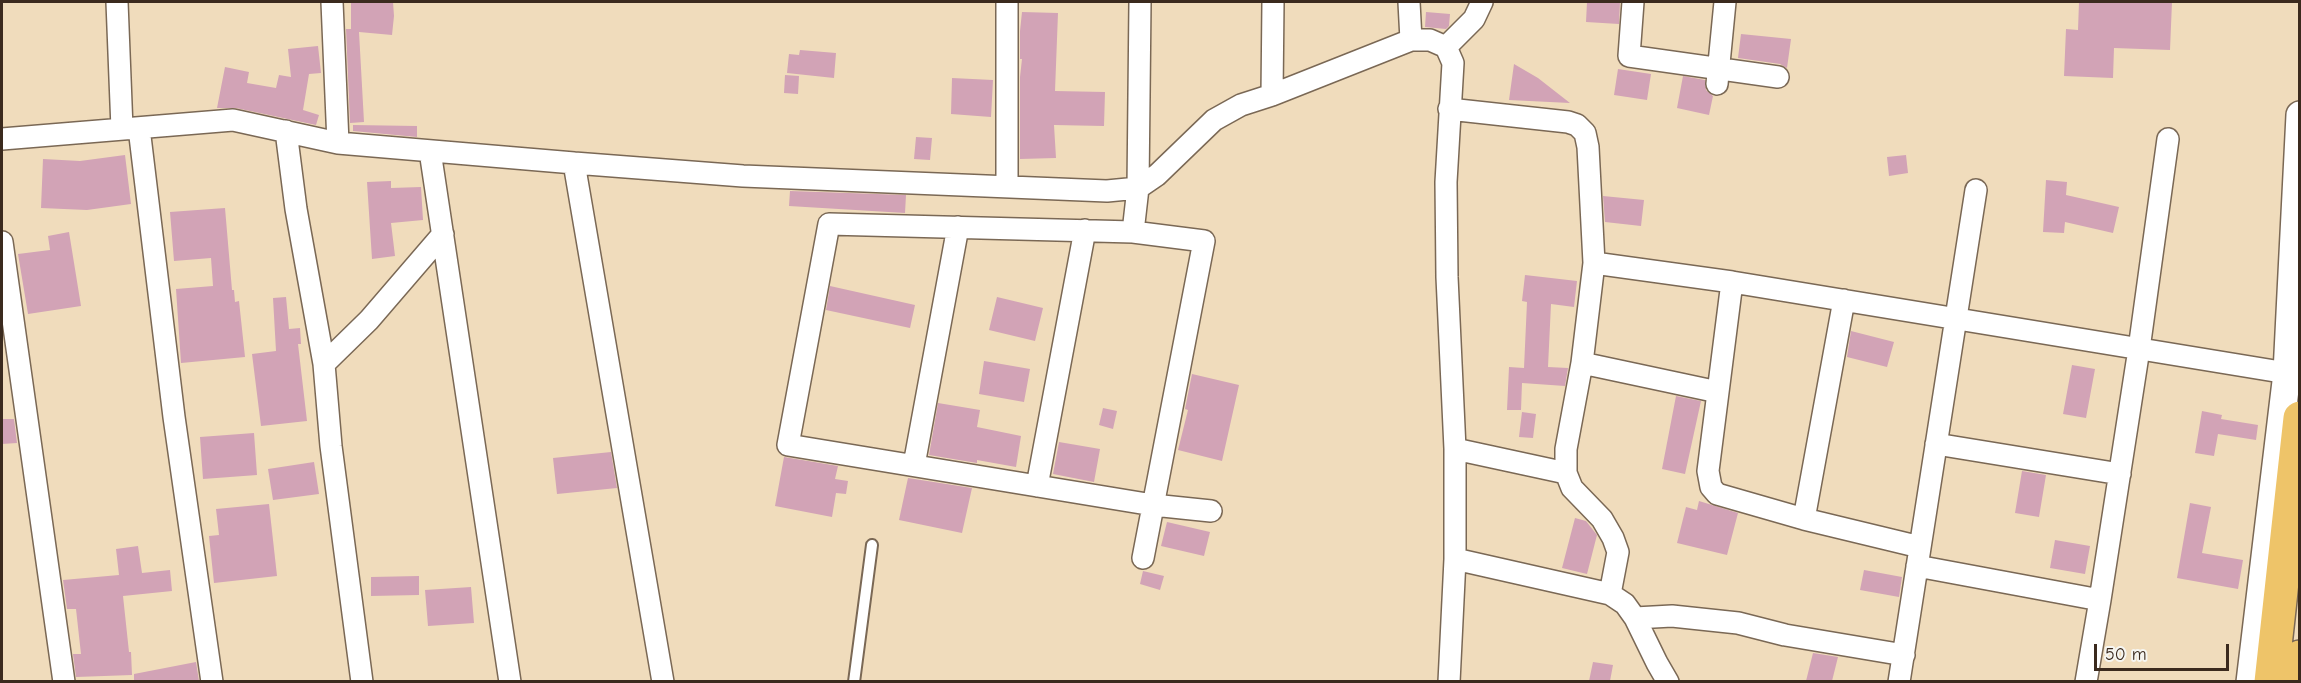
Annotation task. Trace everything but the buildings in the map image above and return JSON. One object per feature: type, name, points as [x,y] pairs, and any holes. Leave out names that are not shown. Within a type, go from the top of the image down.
[{"type":"highway","points":[[2271,681],[2300,418]]},
{"type":"highway","points":[[2297,681],[2300,657]]},
{"type":"street","points":[[117,2],[130,128],[212,681]]},
{"type":"street","points":[[332,2],[338,143]]},
{"type":"street","points":[[1007,2],[1008,186]]},
{"type":"street","points":[[1133,232],[1138,188],[1140,2]]},
{"type":"street","points":[[1272,95],[1273,2]]},
{"type":"street","points":[[1409,2],[1411,40]]},
{"type":"street","points":[[1446,46],[1474,19],[1482,2]]},
{"type":"street","points":[[1633,2],[1629,56],[1718,76],[1778,77]]},
{"type":"street","points":[[1718,76],[1725,2]]},
{"type":"street","points":[[2,139],[233,120],[338,143],[574,163],[743,176],[1107,191],[1138,188],[1157,175],[1215,120],[1241,105],[1411,40],[1430,40],[1446,46],[1453,63],[1446,182],[1447,276],[1455,449],[1455,559],[1449,681]]},
{"type":"street","points":[[1449,109],[1568,122],[1585,133],[1588,147],[1594,263],[1582,363],[1566,449],[1566,473],[1572,488],[1602,519],[1613,538],[1618,552],[1610,594]]},
{"type":"street","points":[[2250,681],[2287,373],[2300,115]]},
{"type":"street","points":[[286,131],[296,208],[324,364],[331,446],[362,681]]},
{"type":"street","points":[[2086,681],[2139,349],[2168,139]]},
{"type":"street","points":[[430,151],[510,681]]},
{"type":"street","points":[[574,163],[663,681]]},
{"type":"street","points":[[1899,681],[1976,190]]},
{"type":"street","points":[[1143,558],[1153,505],[1204,241],[1133,232],[829,224],[788,445],[1153,505],[1211,511]]},
{"type":"street","points":[[914,465],[958,227]]},
{"type":"street","points":[[1038,486],[1085,230]]},
{"type":"street","points":[[324,364],[369,320],[443,234]]},
{"type":"street","points":[[2,242],[64,681]]},
{"type":"street","points":[[1594,263],[1732,282],[2287,373]]},
{"type":"street","points":[[1732,282],[1708,471],[1711,487],[1717,494],[1804,519],[1918,557],[2100,600]]},
{"type":"street","points":[[1804,519],[1844,300]]},
{"type":"street","points":[[1582,363],[1718,392]]},
{"type":"street","points":[[1936,444],[2120,474]]},
{"type":"street","points":[[1455,449],[1566,473]]},
{"type":"street","points":[[1455,559],[1610,594],[1625,604],[1635,618],[1668,681]]},
{"type":"street","points":[[1635,618],[1672,616],[1738,623],[1785,634],[1904,655]]},
{"type":"lane","points":[[854,681],[872,545]]}]
